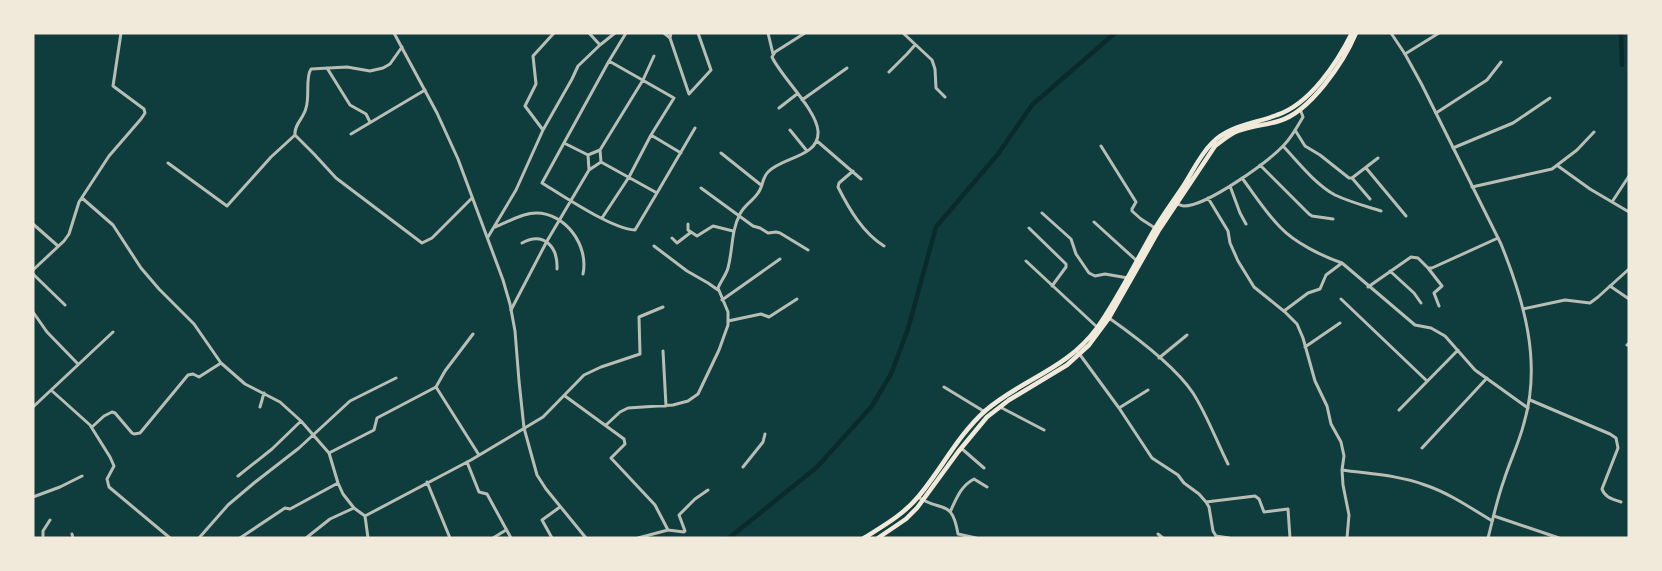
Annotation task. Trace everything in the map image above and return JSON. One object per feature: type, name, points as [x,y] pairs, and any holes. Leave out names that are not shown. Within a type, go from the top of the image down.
[{"type":"main road","points":[[878,538],[906,519],[987,417],[1067,365],[1094,340],[1126,291],[1141,261],[1207,149],[1237,126],[1276,116],[1299,104],[1329,70],[1352,33]]},
{"type":"main road","points":[[868,537],[921,499],[965,433],[985,412],[1004,397],[1079,353],[1115,302],[1155,228],[1215,146],[1240,130],[1278,122],[1300,111],[1333,72],[1356,33]]},
{"type":"main road","points":[[885,538],[892,530]]},
{"type":"street","points":[[64,305],[33,272],[69,234],[76,209],[82,198],[109,156],[145,112],[113,86],[121,33]]},
{"type":"street","points":[[394,33],[459,159],[503,280],[512,310],[524,428],[537,476],[586,538]]},
{"type":"street","points":[[543,130],[525,106],[536,84],[533,56],[554,33]]},
{"type":"street","points":[[589,33],[600,45]]},
{"type":"street","points":[[488,237],[516,190],[543,130],[573,79],[578,66],[615,33]]},
{"type":"street","points":[[626,33],[542,183],[602,218],[629,230],[635,230],[695,128]]},
{"type":"street","points":[[664,33],[670,35],[688,94],[711,70],[698,33]]},
{"type":"street","points":[[606,425],[628,408],[682,403],[698,394],[719,350],[728,321],[728,312],[718,286],[728,270],[733,231],[739,216],[745,205],[759,191],[770,170],[807,151],[817,141],[816,123],[773,60],[768,33]]},
{"type":"street","points":[[773,54],[805,33]]},
{"type":"street","points":[[903,33],[932,60],[936,88],[945,97]]},
{"type":"street","points":[[1391,33],[1405,54],[1436,113],[1498,238],[1523,309],[1532,349],[1530,400],[1488,538]]},
{"type":"street","points":[[1405,54],[1439,33]]},
{"type":"street","points":[[889,72],[915,45]]},
{"type":"street","points":[[402,47],[390,63],[383,68],[370,71],[347,67],[311,69],[306,111],[295,128],[295,135],[336,178],[422,243],[432,238],[472,198]]},
{"type":"street","points":[[564,143],[588,155],[600,150],[643,80],[654,56]]},
{"type":"street","points":[[602,218],[629,177],[674,98],[609,61]]},
{"type":"street","points":[[1436,113],[1487,80],[1501,62]]},
{"type":"street","points":[[327,68],[350,105],[366,114],[371,122]]},
{"type":"street","points":[[802,100],[847,68]]},
{"type":"street","points":[[351,135],[425,90]]},
{"type":"street","points":[[779,108],[797,94]]},
{"type":"street","points":[[1453,148],[1513,123],[1550,98]]},
{"type":"street","points":[[1175,203],[1185,206],[1208,198],[1260,165],[1283,146],[1295,130],[1303,117],[1299,104]]},
{"type":"street","points":[[790,130],[807,151]]},
{"type":"street","points":[[1295,130],[1305,146],[1347,177],[1352,178],[1370,199]]},
{"type":"street","points":[[1472,187],[1552,169],[1594,132]]},
{"type":"street","points":[[168,163],[227,206],[271,157],[295,135]]},
{"type":"street","points":[[651,135],[681,153]]},
{"type":"street","points":[[817,141],[861,179]]},
{"type":"street","points":[[1101,146],[1136,202],[1132,211],[1155,228]]},
{"type":"street","points":[[1283,146],[1306,171],[1334,194],[1381,211]]},
{"type":"street","points":[[600,150],[601,162]]},
{"type":"street","points":[[721,153],[761,185]]},
{"type":"street","points":[[588,155],[589,170]]},
{"type":"street","points":[[1352,178],[1378,158]]},
{"type":"street","points":[[601,162],[657,193]]},
{"type":"street","points":[[512,310],[559,220],[589,170],[601,162]]},
{"type":"street","points":[[1260,165],[1309,214],[1333,219]]},
{"type":"street","points":[[1558,166],[1590,189],[1629,212]]},
{"type":"street","points":[[1366,168],[1406,216]]},
{"type":"street","points":[[853,171],[839,183],[838,187],[850,210],[864,229],[884,246]]},
{"type":"street","points":[[1612,202],[1629,176]]},
{"type":"street","points":[[1242,178],[1281,228],[1305,245],[1342,263],[1415,325],[1431,328],[1445,336],[1475,370],[1528,408]]},
{"type":"street","points":[[1230,186],[1246,224]]},
{"type":"street","points":[[701,188],[753,226],[768,233],[780,233],[808,250]]},
{"type":"street","points":[[82,198],[113,225],[141,268],[159,290],[194,324],[221,363],[245,384],[280,402],[301,421],[329,453],[343,494],[354,508],[365,516],[368,538]]},
{"type":"street","points":[[1208,198],[1228,231],[1230,243],[1238,261],[1254,287],[1297,324],[1315,381],[1327,406],[1331,424],[1341,442],[1344,456],[1343,484],[1349,515],[1347,538]]},
{"type":"street","points":[[1042,213],[1071,239],[1076,254],[1089,273],[1095,276],[1106,274],[1128,278]]},
{"type":"street","points":[[494,228],[526,214],[545,214],[559,220],[578,239],[584,262],[583,274]]},
{"type":"street","points":[[1094,222],[1137,261]]},
{"type":"street","points":[[33,224],[58,246]]},
{"type":"street","points":[[688,224],[690,233],[697,236],[713,226],[733,231]]},
{"type":"street","points":[[1029,228],[1066,264],[1052,286]]},
{"type":"street","points":[[672,238],[677,243],[690,233]]},
{"type":"street","points":[[1428,268],[1498,238]]},
{"type":"street","points":[[522,243],[538,239],[547,242],[556,255],[558,269]]},
{"type":"street","points":[[654,246],[687,271],[718,290]]},
{"type":"street","points":[[1368,286],[1414,257],[1418,258],[1442,286],[1434,293],[1439,306]]},
{"type":"street","points":[[722,300],[780,259]]},
{"type":"street","points":[[1026,261],[1097,327]]},
{"type":"street","points":[[1284,311],[1308,293],[1320,289],[1326,275],[1342,263]]},
{"type":"street","points":[[1523,309],[1565,300],[1590,303],[1629,269]]},
{"type":"street","points":[[1390,271],[1414,293],[1421,303]]},
{"type":"street","points":[[1610,286],[1629,299]]},
{"type":"street","points":[[728,321],[761,314],[769,317],[797,299]]},
{"type":"street","points":[[1341,299],[1427,381]]},
{"type":"street","points":[[365,516],[467,462],[543,417],[584,375],[640,354],[639,317],[663,307]]},
{"type":"street","points":[[33,312],[47,332],[78,364]]},
{"type":"street","points":[[1109,318],[1159,358],[1191,391],[1228,464]]},
{"type":"street","points":[[1305,347],[1340,323]]},
{"type":"street","points":[[33,407],[113,332]]},
{"type":"street","points":[[329,453],[374,430],[377,418],[436,387],[473,334]]},
{"type":"street","points":[[1159,358],[1187,335]]},
{"type":"street","points":[[1399,410],[1458,350]]},
{"type":"street","points":[[663,351],[666,406]]},
{"type":"street","points":[[1079,353],[1152,458],[1178,475],[1184,483],[1199,494],[1209,507],[1216,536],[1229,538]]},
{"type":"street","points":[[92,427],[112,412],[132,433],[140,433],[189,375],[199,377],[221,363]]},
{"type":"street","points":[[199,538],[228,505],[314,436],[350,401],[396,378]]},
{"type":"street","points":[[1422,448],[1487,378]]},
{"type":"street","points":[[436,387],[479,455]]},
{"type":"street","points":[[944,387],[985,412]]},
{"type":"street","points":[[51,390],[92,427],[113,461],[113,469],[107,479],[108,487],[170,538]]},
{"type":"street","points":[[1119,408],[1148,390]]},
{"type":"street","points":[[260,407],[264,393]]},
{"type":"street","points":[[565,396],[624,439],[625,444],[611,458],[655,505],[668,530]]},
{"type":"street","points":[[1530,400],[1616,438],[1618,448],[1602,489],[1604,495],[1621,502]]},
{"type":"street","points":[[1000,407],[1044,430]]},
{"type":"street","points":[[238,476],[264,456],[301,421]]},
{"type":"street","points":[[743,467],[763,442],[765,434]]},
{"type":"street","points":[[961,448],[984,468]]},
{"type":"street","points":[[467,462],[479,492],[487,494],[511,538]]},
{"type":"street","points":[[1342,470],[1379,474],[1426,485],[1492,521]]},
{"type":"street","points":[[33,497],[82,476]]},
{"type":"street","points":[[951,511],[963,486],[972,479],[987,487]]},
{"type":"street","points":[[427,482],[450,538]]},
{"type":"street","points":[[240,538],[285,508],[290,509],[338,483]]},
{"type":"street","points":[[638,538],[668,530],[686,531],[679,515],[708,490]]},
{"type":"street","points":[[1206,502],[1255,496],[1259,499],[1264,512],[1288,509],[1290,538]]},
{"type":"street","points":[[921,499],[951,511],[956,519],[958,536],[976,538]]},
{"type":"street","points":[[552,538],[542,520],[560,507]]},
{"type":"street","points":[[306,538],[330,519],[354,508]]},
{"type":"street","points":[[1494,516],[1559,538]]},
{"type":"street","points":[[43,538],[43,531],[50,520]]},
{"type":"street","points":[[493,538],[506,530]]},
{"type":"street","points":[[1158,534],[1162,538]]},
{"type":"waterway","points":[[729,538],[817,467],[872,406],[891,374],[908,329],[936,227],[998,154],[1032,105],[1115,33]]},
{"type":"waterway","points":[[1621,33],[1622,65]]}]
